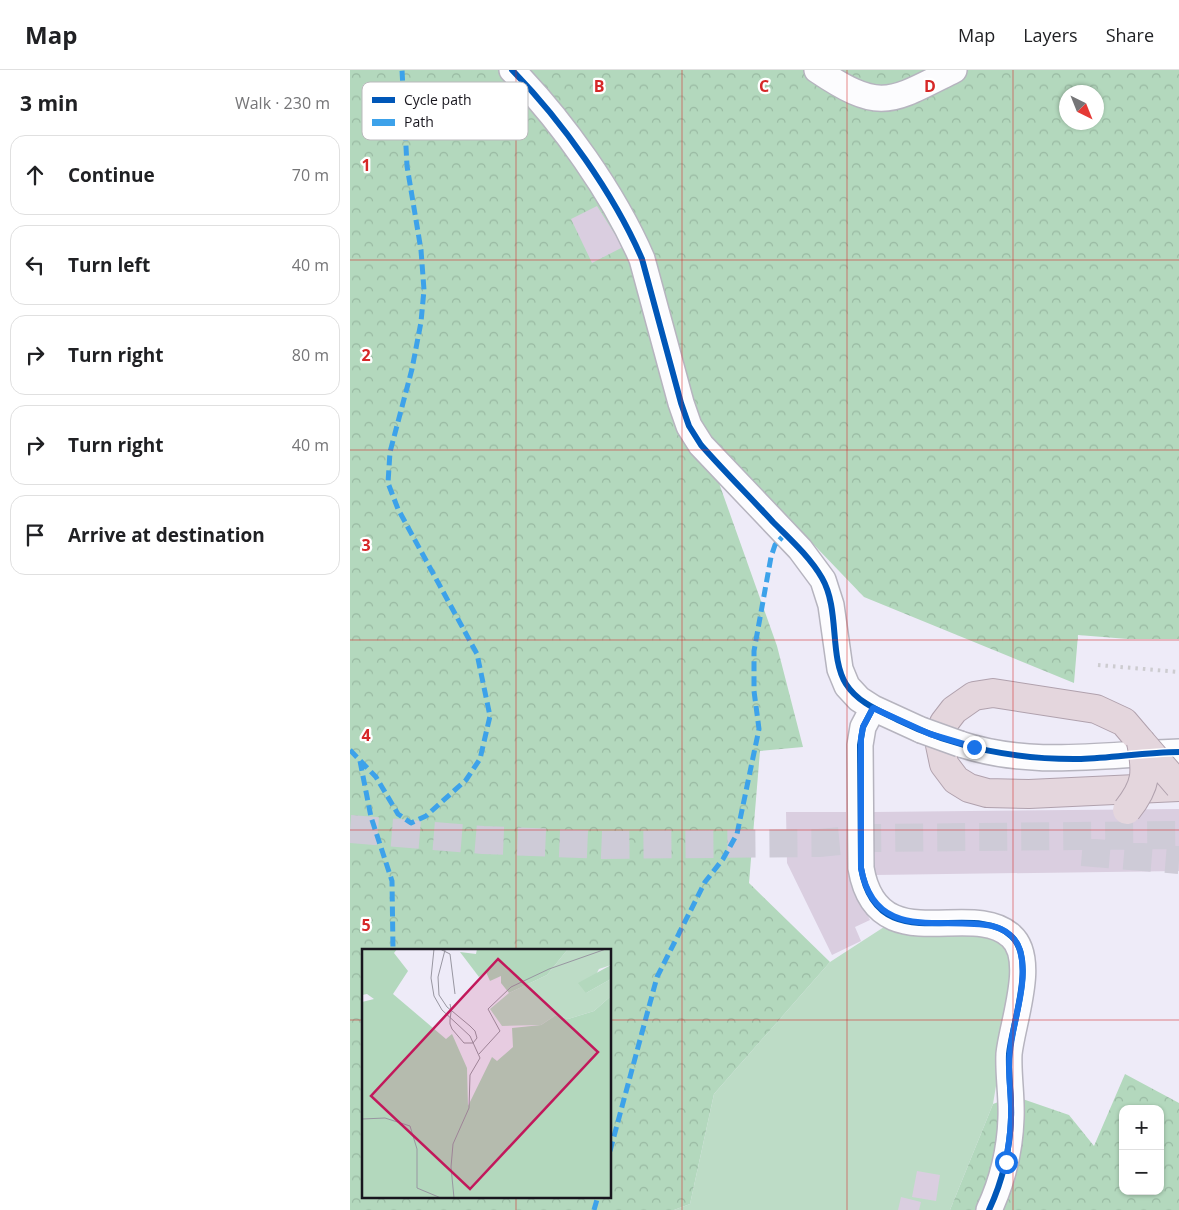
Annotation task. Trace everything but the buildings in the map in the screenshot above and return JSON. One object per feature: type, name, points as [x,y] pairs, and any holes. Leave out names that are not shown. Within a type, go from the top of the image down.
[{"type":"highway","points":[[993,693],[1096,708],[1124,722],[1179,787],[1029,794],[987,794],[968,788],[956,780],[944,764],[940,745],[944,723],[961,703],[974,696],[993,693]]},
{"type":"highway","points":[[1127,810],[1140,791],[1145,777],[1141,742]]},
{"type":"street","points":[[512,70],[523,82]]},
{"type":"street","points":[[817,70],[859,95],[882,99],[891,99],[910,92],[954,70]]},
{"type":"street","points":[[528,88],[553,116],[610,199],[634,239],[642,259],[689,426],[701,445],[800,550],[823,580],[831,606],[842,678],[852,692],[873,708],[921,730],[960,744],[994,752],[1046,758],[1081,759],[1179,752]]},
{"type":"street","points":[[873,708],[863,727],[860,745],[861,868],[864,883],[871,896],[886,912],[906,922],[980,924],[1004,930],[1013,938],[1020,952],[1021,986],[1008,1069],[1012,1117],[1010,1138],[1006,1162],[989,1210]]},
{"type":"green space","points":[[350,70],[1179,70],[1179,639],[1128,639],[1078,635],[1074,683],[864,597],[698,424],[777,646],[803,747],[760,751],[749,883],[830,962],[714,1094],[690,1204],[674,1210],[350,1210]]},
{"type":"green space","points":[[884,927],[994,935],[1012,953],[1013,984],[993,1104],[950,1210],[674,1210],[690,1204],[714,1094],[830,962]]},
{"type":"green space","points":[[1125,1074],[1179,1103],[1179,1210],[950,1210],[993,1104],[1014,1096],[1069,1115],[1094,1146]]},
{"type":"tunnel","points":[[350,829],[483,840],[603,845],[819,843],[874,838],[1179,835]]},
{"type":"tunnel","points":[[1082,852],[1179,860]]},
{"type":"railway","points":[[1098,665],[1179,672]]},
{"type":"marked path","points":[[402,70],[403,82]]},
{"type":"marked path","points":[[350,750],[376,777],[398,814],[411,823],[426,816],[466,780],[480,759],[490,716],[477,654],[398,509],[388,483],[390,452],[412,369],[421,322],[424,290],[421,250],[407,166],[406,140]]},
{"type":"marked path","points":[[611,1147],[657,977],[705,882],[723,859],[737,834],[759,729],[754,691],[754,651],[771,557],[775,545],[785,534]]},
{"type":"marked path","points":[[360,761],[371,817],[392,881],[393,949]]},
{"type":"marked path","points":[[594,1210],[597,1198]]},
{"type":"cycle path","points":[[512,70],[523,82]]},
{"type":"cycle path","points":[[528,87],[568,135],[602,184],[642,259],[689,426],[701,445],[799,548],[822,578],[828,590],[831,604],[841,673],[851,691],[870,706],[919,730],[964,745],[987,750],[1058,759],[1179,752]]},
{"type":"cycle path","points":[[873,708],[863,727],[860,745],[861,868],[870,896],[886,913],[905,921],[973,923],[994,926],[1011,936],[1019,946],[1023,975],[1009,1054],[1011,1110],[1009,1142],[1001,1177],[989,1210]]},
{"type":"route","points":[[974,747],[930,734],[873,708],[863,727],[860,745],[861,868],[864,883],[871,896],[880,907],[899,920],[928,924],[987,925],[1004,930],[1017,943],[1022,959],[1022,979],[1008,1069],[1012,1117],[1006,1162]]}]
